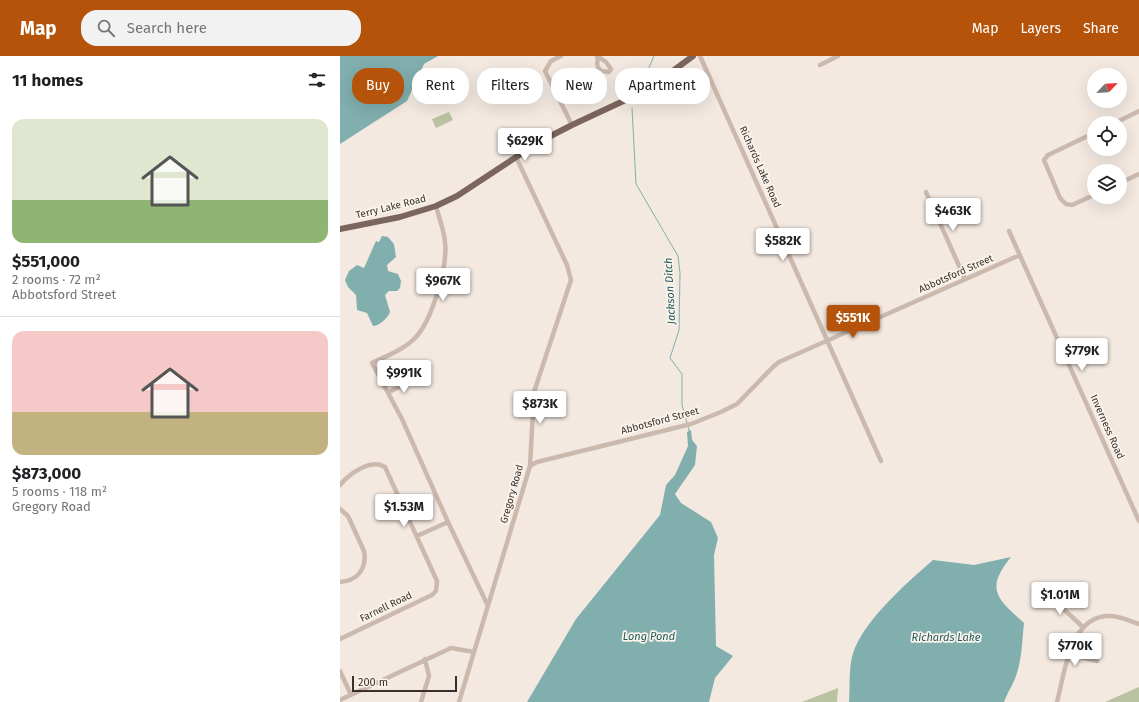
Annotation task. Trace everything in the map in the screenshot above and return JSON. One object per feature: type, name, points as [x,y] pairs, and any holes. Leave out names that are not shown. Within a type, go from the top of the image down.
[{"type":"main road","name":"Terry Lake Road","points":[[340,229],[400,217],[436,206],[467,190],[516,158],[572,125],[647,90],[693,56]]},
{"type":"street","points":[[561,56],[551,60],[545,71],[572,125]]},
{"type":"street","name":"Richards Lake Road","points":[[700,56],[881,461]]},
{"type":"street","points":[[820,64],[838,56]]},
{"type":"street","points":[[1127,117],[1139,111]]},
{"type":"street","points":[[1087,136],[1048,154],[1044,160],[1060,198],[1066,204],[1072,205],[1087,198]]},
{"type":"street","name":"Gregory Road","points":[[460,702],[530,466],[534,392],[571,280],[567,265],[516,158]]},
{"type":"street","points":[[1127,179],[1139,174]]},
{"type":"street","points":[[926,192],[966,279]]},
{"type":"street","points":[[436,206],[445,242],[445,257],[430,315],[420,333],[410,343],[372,363],[389,392],[488,606]]},
{"type":"street","name":"Inverness Road","points":[[1009,231],[1139,521]]},
{"type":"street","name":"Abbotsford Street","points":[[530,466],[537,462],[691,424],[721,412],[737,404],[779,362],[828,342],[1020,255]]},
{"type":"street","points":[[389,392],[411,381]]},
{"type":"street","points":[[340,485],[357,471],[371,464],[381,465],[388,471],[417,536],[448,522]]},
{"type":"street","points":[[340,509],[348,516],[364,551],[365,558],[364,567],[356,577],[351,580],[340,582]]},
{"type":"street","name":"Farnell Road","points":[[340,639],[432,595],[437,588],[437,581],[417,536]]},
{"type":"street","points":[[1047,594],[1082,627]]},
{"type":"street","points":[[1057,702],[1074,640],[1082,627],[1096,618],[1107,616],[1119,617],[1139,624]]},
{"type":"street","points":[[340,700],[451,648],[474,652]]},
{"type":"street","points":[[1070,654],[1097,661]]},
{"type":"street","points":[[421,702],[429,676],[425,659]]},
{"type":"street","points":[[340,671],[351,695]]},
{"type":"green space","points":[[449,112],[453,120],[436,128],[432,119]]},
{"type":"green space","points":[[1139,687],[1139,702],[1105,702]]},
{"type":"green space","points":[[838,688],[837,702],[802,702]]},
{"type":"water","points":[[340,56],[438,56],[424,64],[422,68],[412,68],[412,90],[407,101],[404,103],[404,68],[352,68],[352,104],[402,104],[340,144]]},
{"type":"water","points":[[382,236],[388,237],[394,244],[396,257],[387,265],[388,271],[398,274],[401,281],[400,288],[397,291],[389,291],[385,295],[390,312],[389,315],[381,323],[373,326],[367,313],[357,310],[356,295],[348,287],[345,280],[349,271],[357,265],[364,268],[376,241],[379,242]]},
{"type":"water","name":"Long Pond","points":[[691,430],[692,440],[697,446],[695,465],[675,494],[681,503],[711,522],[718,538],[714,555],[716,646],[733,656],[715,678],[709,702],[527,702],[576,619],[660,515],[666,485],[675,475],[688,446],[687,432]]},
{"type":"water","name":"Richards Lake","points":[[1011,557],[1003,568],[996,586],[1001,600],[1024,623],[1020,663],[1015,679],[1004,702],[849,702],[851,662],[855,648],[862,634],[884,606],[933,560],[974,565]]},
{"type":"waterway","name":"Jackson Ditch","points":[[649,68],[654,56]]},
{"type":"waterway","name":"Jackson Ditch","points":[[632,108],[636,184],[678,256],[680,273],[679,330],[670,358],[682,374],[682,405],[687,423]]},
{"type":"waterway","name":"Jackson Ditch","points":[[688,426],[689,431]]}]
